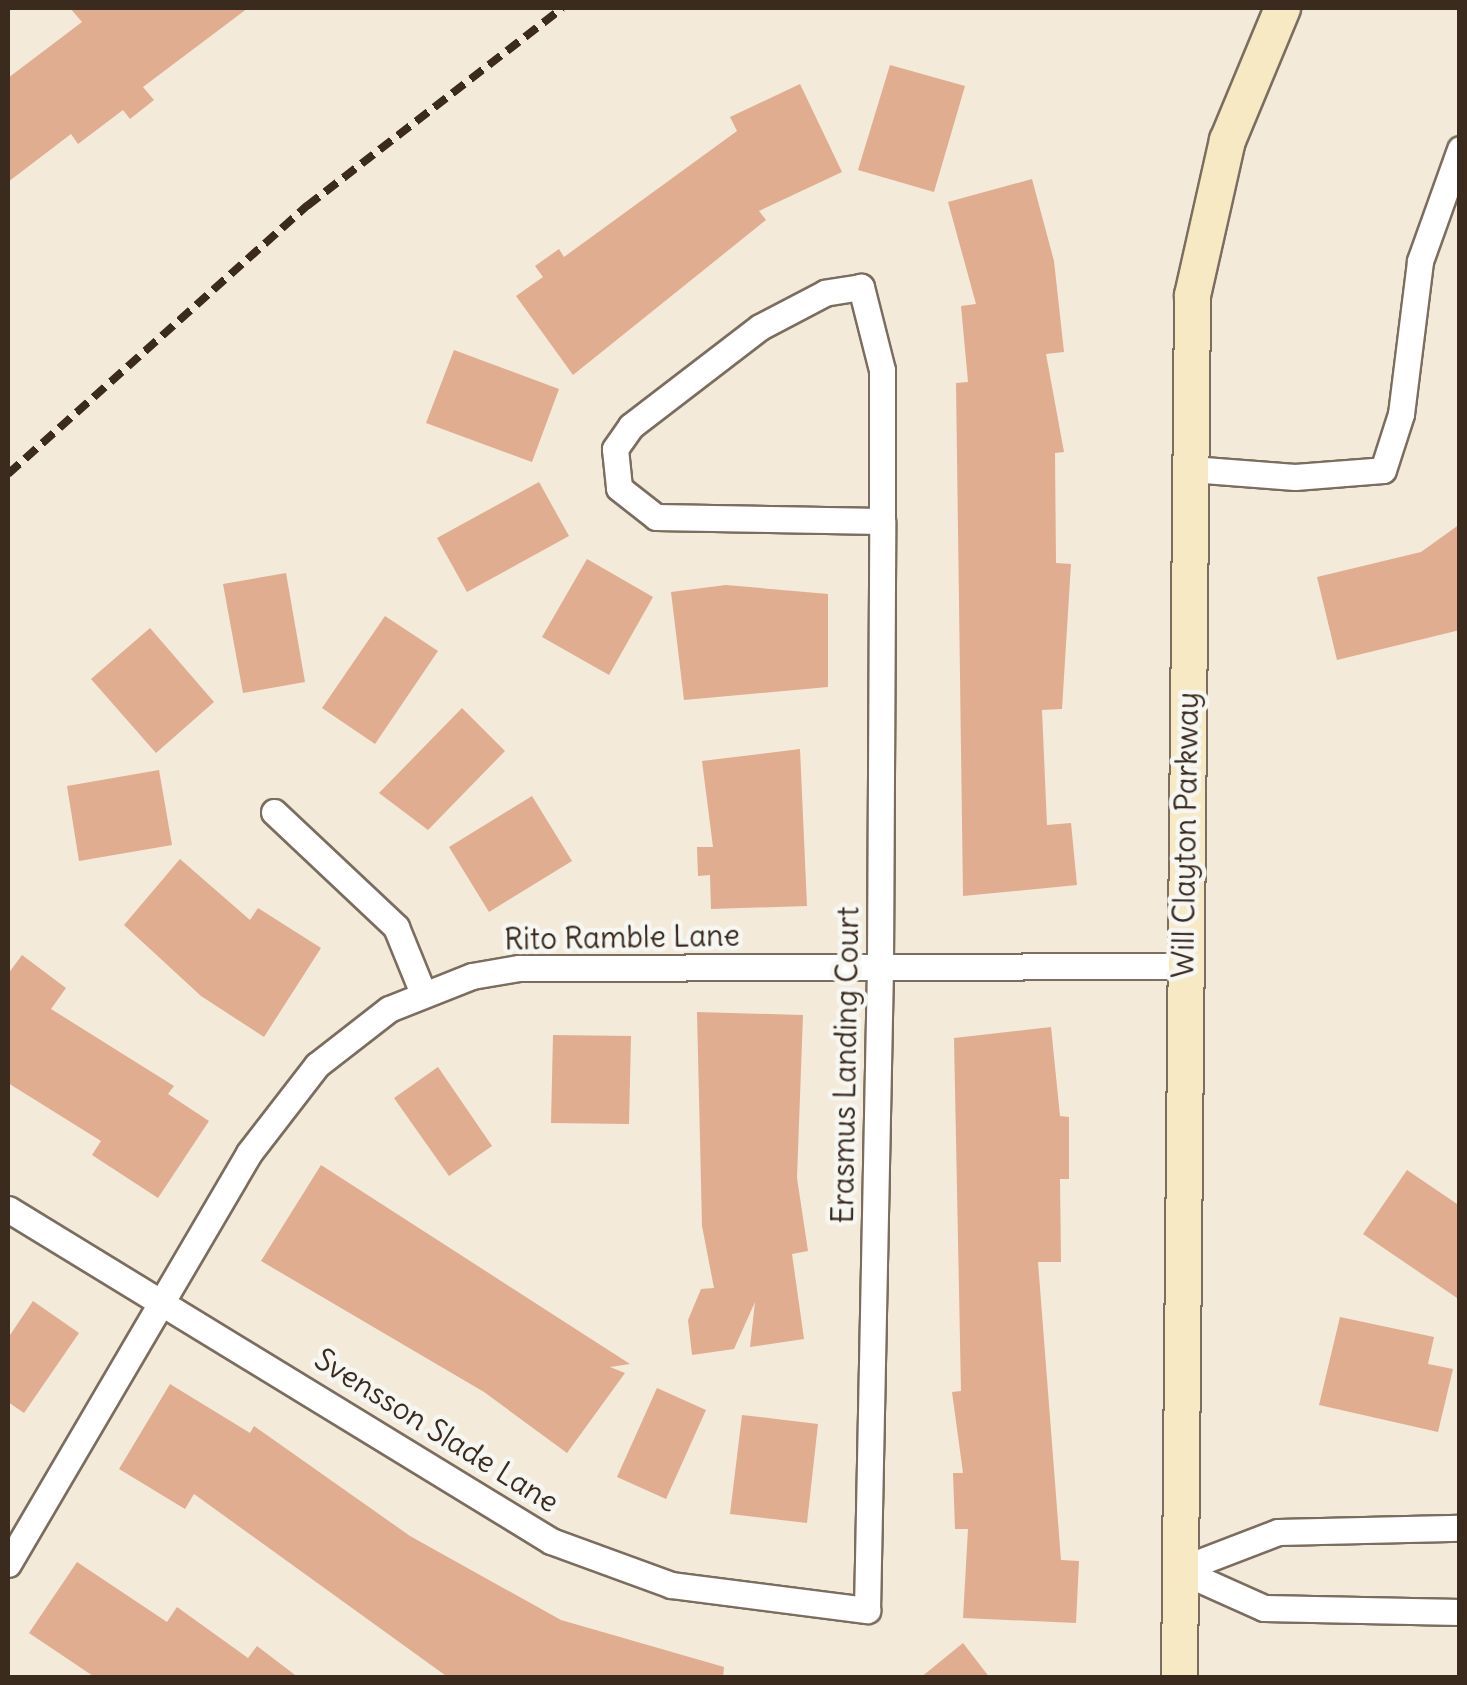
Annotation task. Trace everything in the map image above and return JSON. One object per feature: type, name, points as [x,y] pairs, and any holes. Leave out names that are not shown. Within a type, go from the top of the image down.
[{"type":"street","name":"Will Clayton Parkway","points":[[1179,1678],[1182,966],[1192,295],[1227,140],[1282,8]]},
{"type":"street","points":[[1192,469],[1296,478],[1383,470],[1401,414],[1420,262],[1460,149]]},
{"type":"street","name":"Erasmus Landing Court","points":[[867,1610],[880,966],[882,521],[882,370],[862,287],[825,293],[760,326],[631,426],[616,450],[619,488],[656,517],[882,521]]},
{"type":"street","points":[[274,812],[396,928],[423,993]]},
{"type":"street","name":"Rito Ramble Lane","points":[[8,1564],[229,1182],[317,1065],[423,993],[519,968],[1182,966]]},
{"type":"street","name":"Svensson Slade Lane","points":[[8,1209],[160,1298],[551,1541],[672,1585],[867,1610]]},
{"type":"street","points":[[1179,1570],[1278,1532],[1460,1528]]},
{"type":"street","points":[[1179,1570],[1264,1608],[1460,1612]]},
{"type":"building","points":[[70,8],[248,8],[143,87],[154,100],[130,119],[123,110],[78,144],[71,134],[8,182],[8,78],[82,22]]},
{"type":"building","points":[[890,65],[965,86],[934,192],[858,170]]},
{"type":"building","points":[[800,84],[842,172],[759,211],[766,220],[573,375],[516,296],[543,277],[535,266],[559,249],[564,257],[737,131],[730,117]]},
{"type":"building","points":[[1032,179],[1054,261],[1064,352],[1046,354],[1064,452],[1055,453],[1056,563],[1071,564],[1062,709],[1042,710],[1047,825],[1071,823],[1077,885],[963,896],[956,383],[968,382],[961,306],[976,304],[948,202]]},
{"type":"building","points":[[454,350],[559,389],[532,462],[426,423]]},
{"type":"building","points":[[539,482],[569,536],[467,592],[437,538]]},
{"type":"building","points":[[1460,524],[1460,630],[1337,660],[1317,577],[1421,552]]},
{"type":"building","points":[[587,559],[653,597],[609,675],[542,637]]},
{"type":"building","points":[[286,573],[305,682],[243,693],[223,584]]},
{"type":"building","points":[[726,585],[828,594],[828,687],[684,700],[671,592]]},
{"type":"building","points":[[385,616],[438,651],[375,744],[322,708]]},
{"type":"building","points":[[150,628],[214,702],[156,753],[91,679]]},
{"type":"building","points":[[462,708],[505,751],[428,830],[379,793]]},
{"type":"building","points":[[800,749],[807,906],[711,909],[710,875],[698,876],[697,847],[713,847],[702,761]]},
{"type":"building","points":[[159,770],[172,845],[79,861],[67,786]]},
{"type":"building","points":[[532,796],[572,861],[489,912],[449,847]]},
{"type":"building","points":[[180,859],[250,920],[258,908],[321,948],[264,1037],[201,996],[124,925]]},
{"type":"building","points":[[22,955],[66,988],[51,1009],[174,1086],[168,1094],[209,1121],[158,1198],[92,1155],[101,1141],[8,1083],[8,974]]},
{"type":"building","points":[[697,1012],[803,1015],[797,1178],[808,1251],[792,1254],[804,1339],[750,1347],[755,1302],[734,1349],[692,1355],[688,1320],[701,1289],[714,1288],[702,1226]]},
{"type":"building","points":[[1051,1027],[1060,1116],[1069,1117],[1069,1179],[1060,1179],[1061,1262],[1038,1262],[1061,1560],[1079,1561],[1076,1623],[963,1618],[968,1529],[955,1529],[953,1473],[963,1473],[952,1392],[961,1391],[954,1038]]},
{"type":"building","points":[[553,1035],[631,1036],[629,1124],[551,1123]]},
{"type":"building","points":[[438,1067],[492,1146],[449,1176],[394,1098]]},
{"type":"building","points":[[321,1165],[630,1364],[610,1367],[625,1373],[567,1453],[484,1392],[261,1261]]},
{"type":"building","points":[[1407,1170],[1460,1206],[1460,1300],[1363,1234]]},
{"type":"building","points":[[33,1301],[79,1333],[24,1413],[8,1402],[8,1338]]},
{"type":"building","points":[[1340,1317],[1434,1337],[1428,1364],[1453,1369],[1438,1432],[1319,1405]]},
{"type":"building","points":[[170,1384],[250,1433],[254,1426],[410,1536],[561,1620],[724,1667],[723,1678],[449,1678],[194,1494],[185,1509],[119,1469]]},
{"type":"building","points":[[657,1388],[706,1410],[666,1499],[617,1477]]},
{"type":"building","points":[[742,1415],[818,1424],[807,1523],[730,1514]]},
{"type":"building","points":[[77,1562],[167,1622],[177,1607],[248,1658],[257,1646],[299,1678],[96,1678],[29,1633]]},
{"type":"building","points":[[963,1643],[990,1678],[920,1678]]},
{"type":"railway","points":[[8,474],[307,206],[562,8]]}]
